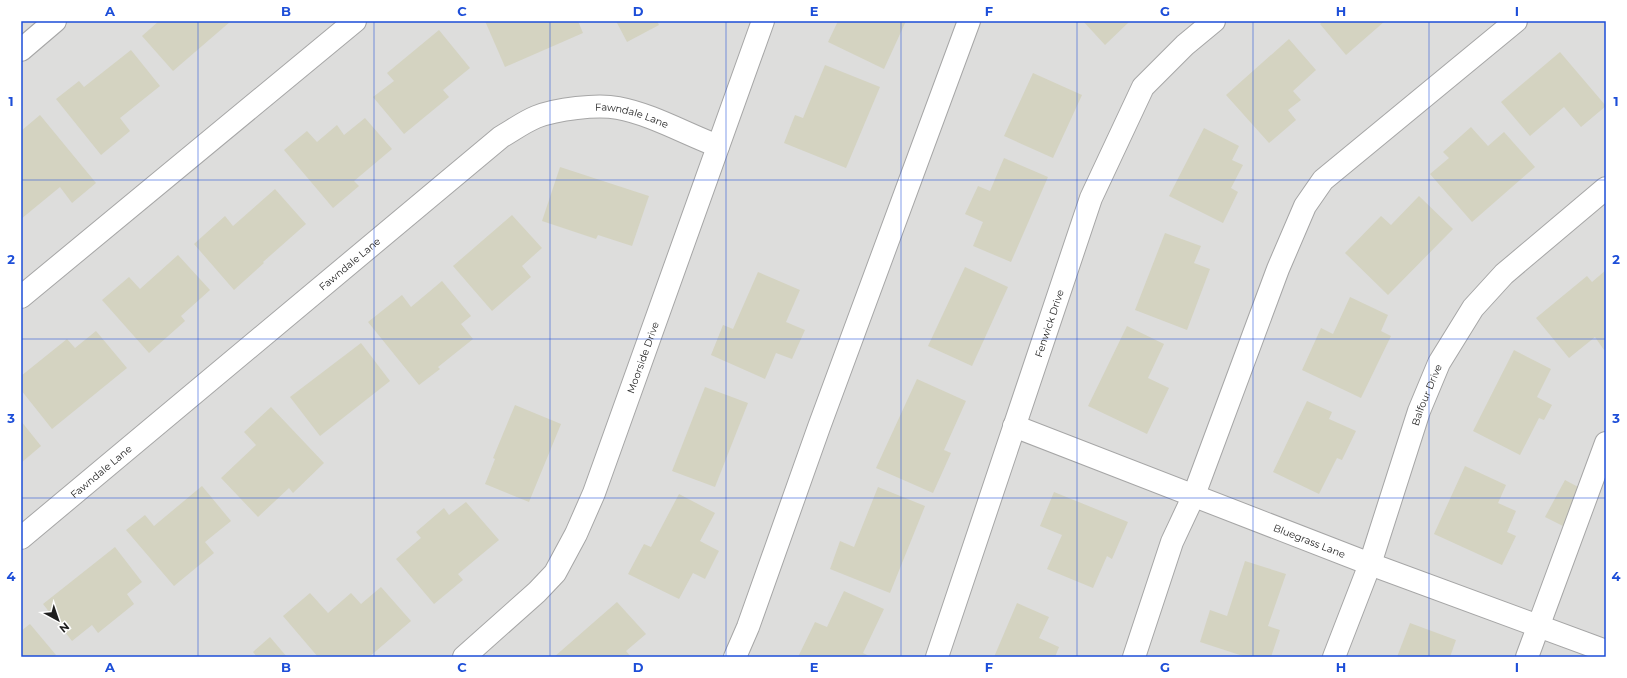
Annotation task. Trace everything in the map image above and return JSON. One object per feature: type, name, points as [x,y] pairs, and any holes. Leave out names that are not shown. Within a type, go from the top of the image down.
[{"type":"street","points":[[21,50],[55,21]]},
{"type":"street","points":[[21,297],[355,21]]},
{"type":"street","name":"Moorside Drive","points":[[464,657],[537,592],[554,573],[576,534],[594,493],[762,21]]},
{"type":"street","points":[[736,657],[969,21]]},
{"type":"street","name":"Fenwick Drive","points":[[937,657],[1091,198],[1115,143],[1130,116],[1143,87],[1185,45],[1214,21]]},
{"type":"street","points":[[1134,657],[1172,542],[1194,495],[1278,269],[1305,206],[1323,180],[1516,21]]},
{"type":"street","name":"Fawndale Lane","points":[[21,538],[501,137],[536,117],[568,108],[617,108],[664,122],[678,130],[718,146]]},
{"type":"street","name":"Balfour Drive","points":[[1334,657],[1370,564],[1419,411],[1439,363],[1473,308],[1504,274],[1606,188]]},
{"type":"street","name":"Bluegrass Lane","points":[[1014,426],[1370,564],[1606,650]]},
{"type":"street","points":[[1527,657],[1606,443]]},
{"type":"shaded area","points":[[21,21],[1606,21],[1606,657],[21,657]]},
{"type":"building","points":[[159,21],[231,21],[173,71],[142,36]]},
{"type":"building","points":[[485,21],[578,21],[583,33],[505,67]]},
{"type":"building","points":[[616,21],[657,21],[659,25],[627,42]]},
{"type":"building","points":[[838,21],[906,21],[884,69],[828,42]]},
{"type":"building","points":[[1083,21],[1130,21],[1105,45]]},
{"type":"building","points":[[1324,21],[1385,21],[1346,55],[1320,24]]},
{"type":"building","points":[[439,30],[470,68],[443,90],[449,97],[404,134],[373,97],[394,81],[387,73]]},
{"type":"building","points":[[1289,39],[1316,70],[1293,91],[1301,100],[1288,110],[1296,120],[1269,143],[1226,95]]},
{"type":"building","points":[[131,50],[160,86],[120,118],[130,131],[101,155],[56,99],[79,81],[84,87]]},
{"type":"building","points":[[1560,52],[1606,106],[1581,127],[1564,107],[1530,136],[1501,102]]},
{"type":"building","points":[[825,65],[880,87],[846,168],[784,143],[795,115],[803,118]]},
{"type":"building","points":[[1033,73],[1082,95],[1053,158],[1004,136]]},
{"type":"building","points":[[40,115],[96,183],[72,203],[60,187],[21,219],[21,131]]},
{"type":"building","points":[[365,118],[392,149],[354,181],[359,186],[333,208],[284,150],[307,131],[317,142],[337,125],[344,135]]},
{"type":"building","points":[[1471,127],[1488,146],[1504,132],[1535,167],[1472,222],[1430,174],[1449,158],[1443,152]]},
{"type":"building","points":[[1204,128],[1239,146],[1232,160],[1243,165],[1231,188],[1238,192],[1223,223],[1169,196]]},
{"type":"building","points":[[1004,158],[1048,177],[1011,262],[973,246],[983,222],[965,214],[978,186],[990,191]]},
{"type":"building","points":[[560,167],[649,196],[632,246],[598,235],[596,239],[542,221]]},
{"type":"building","points":[[275,189],[306,224],[234,290],[194,244],[225,216],[233,226]]},
{"type":"building","points":[[1419,196],[1453,229],[1388,295],[1345,253],[1381,216],[1391,225]]},
{"type":"building","points":[[512,215],[542,248],[522,266],[531,277],[492,311],[453,266]]},
{"type":"building","points":[[1165,233],[1201,246],[1194,263],[1210,269],[1187,330],[1135,310]]},
{"type":"building","points":[[178,255],[210,290],[181,316],[185,321],[149,353],[102,300],[129,277],[140,289]]},
{"type":"building","points":[[965,267],[1008,287],[972,366],[928,346]]},
{"type":"building","points":[[1606,270],[1606,349],[1604,350],[1595,337],[1569,358],[1536,318],[1587,276],[1592,282]]},
{"type":"building","points":[[758,272],[800,290],[786,322],[805,330],[792,359],[776,353],[765,379],[711,355],[723,325],[733,329]]},
{"type":"building","points":[[442,281],[471,316],[461,324],[473,339],[438,367],[440,369],[419,385],[368,322],[402,295],[411,307]]},
{"type":"building","points":[[1350,297],[1388,315],[1381,331],[1391,336],[1361,398],[1302,370],[1321,328],[1333,334]]},
{"type":"building","points":[[1127,326],[1164,344],[1148,378],[1169,388],[1147,434],[1088,406]]},
{"type":"building","points":[[96,331],[127,368],[52,429],[21,390],[21,376],[67,339],[75,348]]},
{"type":"building","points":[[361,343],[390,381],[320,436],[290,397]]},
{"type":"building","points":[[1514,350],[1551,369],[1537,397],[1552,405],[1544,420],[1539,418],[1520,455],[1473,431]]},
{"type":"building","points":[[917,379],[966,401],[944,450],[951,453],[933,493],[876,468]]},
{"type":"building","points":[[705,387],[748,403],[715,487],[672,471]]},
{"type":"building","points":[[1307,401],[1332,412],[1329,419],[1356,431],[1342,460],[1337,458],[1319,494],[1273,472]]},
{"type":"building","points":[[515,405],[561,424],[529,502],[485,484],[495,459],[493,458]]},
{"type":"building","points":[[271,407],[324,463],[293,493],[289,488],[258,517],[221,478],[256,445],[244,432]]},
{"type":"building","points":[[21,421],[41,446],[21,463]]},
{"type":"building","points":[[1465,466],[1506,485],[1498,503],[1516,511],[1507,532],[1516,536],[1502,565],[1434,534]]},
{"type":"building","points":[[1565,480],[1582,489],[1563,526],[1545,517]]},
{"type":"building","points":[[202,486],[231,521],[205,542],[214,553],[174,586],[126,530],[145,515],[154,526]]},
{"type":"building","points":[[878,487],[925,506],[890,593],[830,569],[840,541],[854,547]]},
{"type":"building","points":[[1054,492],[1128,522],[1112,559],[1107,556],[1093,588],[1047,569],[1062,535],[1040,526]]},
{"type":"building","points":[[679,494],[715,513],[700,541],[719,551],[705,579],[693,573],[679,599],[628,574],[644,544],[651,547]]},
{"type":"building","points":[[466,502],[499,540],[458,574],[463,580],[434,604],[396,559],[421,538],[416,532],[444,508],[449,515]]},
{"type":"building","points":[[115,547],[142,582],[127,594],[134,604],[98,633],[92,625],[72,641],[43,604]]},
{"type":"building","points":[[1245,561],[1286,574],[1268,626],[1280,630],[1271,657],[1246,657],[1200,642],[1210,610],[1227,616]]},
{"type":"building","points":[[381,587],[411,621],[369,657],[318,657],[283,616],[310,593],[328,613],[351,593],[361,604]]},
{"type":"building","points":[[844,591],[884,609],[863,653],[871,657],[798,657],[815,622],[827,627]]},
{"type":"building","points":[[617,602],[646,634],[626,651],[631,657],[554,657]]},
{"type":"building","points":[[1017,603],[1049,617],[1039,638],[1059,647],[1055,657],[994,657]]},
{"type":"building","points":[[1410,623],[1456,640],[1450,657],[1397,657]]},
{"type":"building","points":[[30,624],[56,655],[53,657],[21,657],[21,631]]},
{"type":"building","points":[[270,637],[287,657],[257,657],[253,652]]}]
